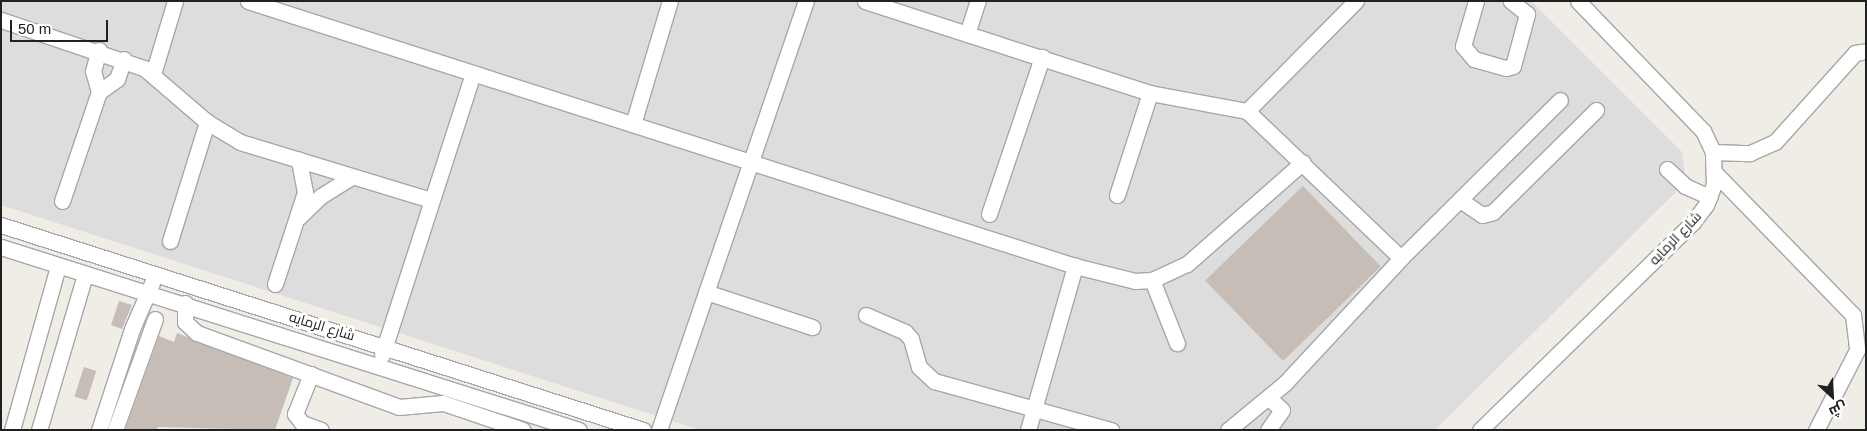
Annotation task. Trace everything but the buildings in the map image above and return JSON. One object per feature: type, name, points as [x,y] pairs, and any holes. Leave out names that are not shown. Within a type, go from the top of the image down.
[{"type":"street","points":[[153,74],[175,1]]},
{"type":"street","points":[[248,1],[751,160],[1075,266],[1135,281],[1152,280],[1187,264],[1303,162]]},
{"type":"street","points":[[633,124],[670,1]]},
{"type":"street","points":[[659,430],[806,1]]},
{"type":"street","points":[[865,1],[1150,93],[1248,111],[1401,258]]},
{"type":"street","points":[[968,34],[978,1]]},
{"type":"street","points":[[1248,111],[1356,1]]},
{"type":"street","points":[[1476,1],[1463,46],[1474,59],[1506,68],[1513,66],[1527,14],[1511,1]]},
{"type":"street","name":"شارع الرمايه","points":[[1480,430],[1692,222],[1710,197],[1715,173],[1713,152],[1696,121],[1578,1]]},
{"type":"street","points":[[1,21],[124,59],[153,74],[207,122],[240,142],[431,200]]},
{"type":"street","points":[[99,50],[93,71],[100,92]]},
{"type":"street","points":[[1713,152],[1750,154],[1775,142],[1855,53],[1866,51]]},
{"type":"street","points":[[989,214],[1042,57]]},
{"type":"street","points":[[62,201],[100,92],[116,79],[124,59]]},
{"type":"street","points":[[378,365],[473,73]]},
{"type":"street","points":[[1117,195],[1150,93]]},
{"type":"street","points":[[1228,430],[1269,398],[1401,258],[1560,100]]},
{"type":"street","points":[[1460,200],[1482,215],[1493,212],[1596,110]]},
{"type":"street","points":[[170,241],[207,122]]},
{"type":"street","points":[[275,284],[305,192],[298,160]]},
{"type":"street","points":[[1667,169],[1686,186],[1710,197]]},
{"type":"street","points":[[1715,173],[1853,315],[1857,350],[1816,430]]},
{"type":"street","points":[[295,222],[321,196],[352,177]]},
{"type":"street","name":"شارع الرمايه","points":[[1,225],[385,346],[642,430]]},
{"type":"street","name":"شارع الرمايه","points":[[1,247],[85,275],[185,303],[378,365],[559,427],[579,430]]},
{"type":"street","points":[[12,430],[58,266]]},
{"type":"street","points":[[1028,430],[1075,266]]},
{"type":"street","points":[[155,319],[115,427],[100,424],[156,274]]},
{"type":"street","points":[[40,430],[85,275]]},
{"type":"street","points":[[1152,280],[1177,342]]},
{"type":"street","points":[[706,292],[812,327]]},
{"type":"street","points":[[185,303],[183,318],[193,331],[399,407],[443,403],[523,430]]},
{"type":"street","points":[[866,316],[905,332],[911,339],[919,367],[930,378],[1111,430]]},
{"type":"street","points":[[311,374],[295,414],[302,423],[321,430]]},
{"type":"street","points":[[1268,430],[1282,410],[1269,398]]},
{"type":"shaded area","points":[[1,1],[1531,1],[1682,152],[1686,182],[1435,430],[700,430],[1,205]]}]
